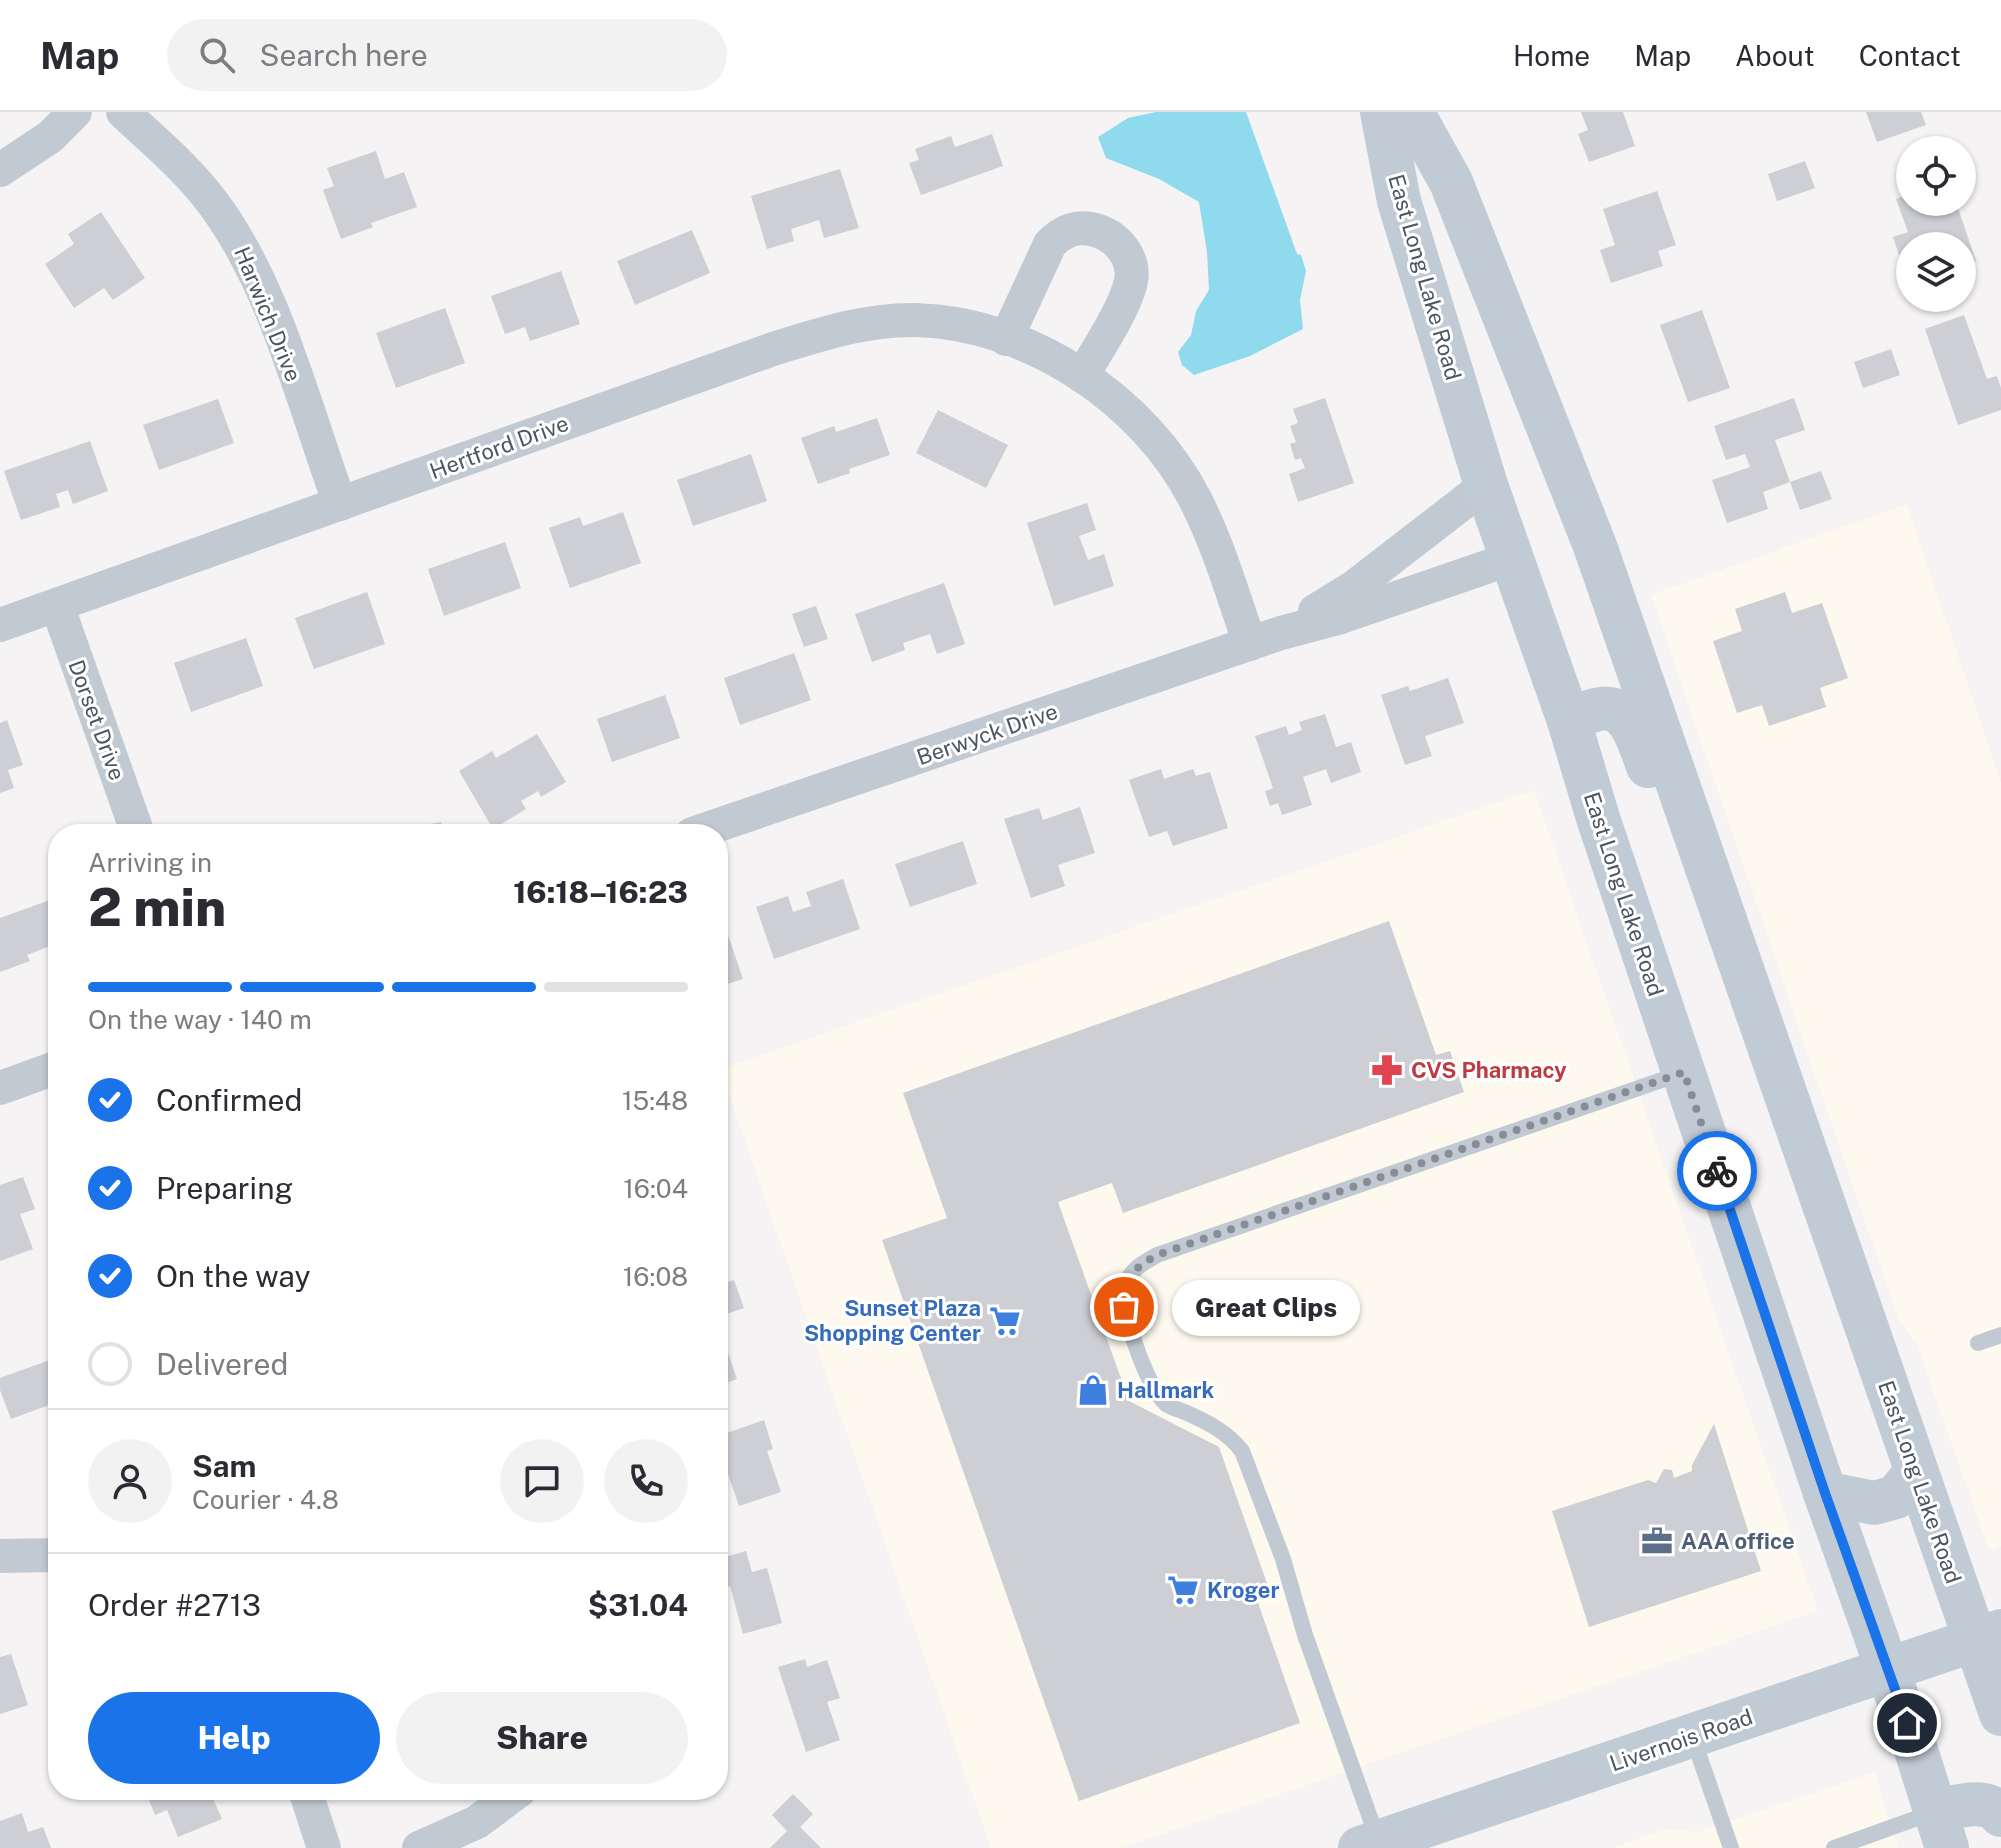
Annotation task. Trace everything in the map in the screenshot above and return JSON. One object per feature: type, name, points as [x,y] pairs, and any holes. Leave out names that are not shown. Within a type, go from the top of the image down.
[{"type":"main road","name":"East Long Lake Road","points":[[1382,112],[1399,201],[1510,559],[1569,721],[1598,818],[1941,1830]]},
{"type":"main road","name":"East Long Lake Road","points":[[1412,112],[1451,182],[1604,570],[1916,1472],[1988,1635],[2001,1714]]},
{"type":"main road","points":[[1451,365],[1467,348],[1485,347],[1495,352],[1570,545],[1588,568],[1604,570]]},
{"type":"main road","points":[[1569,721],[1586,711],[1602,707],[1616,708],[1630,721],[1804,1214],[1847,1271]]},
{"type":"main road","points":[[1825,1493],[1874,1503],[1896,1497],[1916,1472]]},
{"type":"main road","name":"Livernois Road","points":[[1369,1845],[1428,1831],[1988,1635]]},
{"type":"main road","points":[[1941,1830],[1980,1804],[1996,1809],[2001,1815]]},
{"type":"street","points":[[0,170],[50,137],[75,112]]},
{"type":"street","name":"Harwich Drive","points":[[123,112],[190,175],[213,202],[251,262],[340,504]]},
{"type":"street","points":[[1006,339],[1043,254],[1061,233],[1074,228],[1088,228],[1115,238],[1129,262],[1131,284],[1082,376]]},
{"type":"street","name":"Hertford Drive","points":[[0,625],[773,349],[856,325],[913,320],[948,322],[1043,353],[1082,376],[1129,413],[1178,470],[1266,638]]},
{"type":"street","name":"Berwyck Drive","points":[[1266,638],[1354,587],[1486,485]]},
{"type":"street","name":"Berwyck Drive","points":[[721,824],[1266,638],[1341,617],[1510,559]]},
{"type":"street","name":"Dorset Drive","points":[[57,605],[134,824]]},
{"type":"street","points":[[0,1088],[48,1071]]},
{"type":"street","points":[[0,1556],[48,1555]]},
{"type":"street","points":[[308,1800],[324,1848]]},
{"type":"street","points":[[419,1848],[477,1822],[507,1800]]},
{"type":"lane","points":[[1369,1845],[1283,1559],[1242,1451],[1231,1437],[1209,1423],[1165,1403],[1149,1379],[1124,1307],[1125,1284],[1138,1265],[1157,1255],[1684,1072]]},
{"type":"lane","points":[[1978,1343],[2001,1335]]},
{"type":"lane","points":[[1693,1737],[1731,1848]]},
{"type":"lane","points":[[1834,1848],[1877,1841],[1895,1824],[1941,1830]]},
{"type":"shaded area","points":[[1907,504],[2001,783],[2001,1545],[1989,1550],[1916,1342],[1899,1321],[1651,595]]},
{"type":"shaded area","points":[[1534,790],[1818,1611],[1121,1848],[991,1848],[728,1092],[728,1066]]},
{"type":"shaded area","points":[[1875,1772],[1898,1848],[1612,1848],[1666,1829],[1698,1832]]},
{"type":"water","points":[[1156,112],[1246,112],[1297,254],[1301,255],[1306,271],[1300,300],[1303,329],[1250,356],[1194,375],[1182,365],[1178,352],[1191,335],[1196,311],[1209,290],[1199,202],[1159,179],[1106,158],[1098,137],[1128,118]]},
{"type":"building","points":[[1581,112],[1623,112],[1635,146],[1589,162],[1578,134],[1588,130]]},
{"type":"building","points":[[1866,112],[1921,112],[1926,125],[1877,142]]},
{"type":"building","points":[[992,134],[1003,166],[921,195],[909,163],[919,160],[915,149],[951,136],[955,147]]},
{"type":"building","points":[[376,151],[385,179],[404,172],[417,207],[371,223],[373,227],[341,239],[323,190],[334,186],[327,168]]},
{"type":"building","points":[[1805,161],[1815,188],[1777,201],[1768,174]]},
{"type":"building","points":[[840,169],[859,228],[824,238],[819,220],[791,229],[794,241],[767,249],[751,196]]},
{"type":"building","points":[[1657,191],[1676,245],[1658,251],[1663,266],[1611,283],[1600,250],[1615,245],[1603,209]]},
{"type":"building","points":[[101,212],[145,278],[113,300],[104,288],[74,308],[45,264],[74,244],[68,234]]},
{"type":"building","points":[[1902,216],[1961,216],[1966,232],[1908,232]]},
{"type":"building","points":[[692,230],[710,273],[635,305],[617,261]]},
{"type":"building","points":[[561,271],[580,324],[530,341],[525,327],[505,334],[491,296]]},
{"type":"building","points":[[445,308],[465,363],[396,388],[376,333]]},
{"type":"building","points":[[1702,310],[1730,388],[1688,402],[1660,325]]},
{"type":"building","points":[[1964,315],[1987,379],[1997,376],[2001,388],[2001,410],[1958,425],[1925,329]]},
{"type":"building","points":[[1891,349],[1900,375],[1863,388],[1854,362]]},
{"type":"building","points":[[1325,398],[1354,483],[1298,502],[1289,474],[1305,468],[1301,458],[1295,460],[1290,444],[1296,442],[1290,426],[1298,423],[1293,409]]},
{"type":"building","points":[[1794,398],[1805,430],[1775,440],[1790,482],[1763,492],[1768,509],[1727,523],[1712,480],[1750,467],[1745,454],[1726,460],[1714,426]]},
{"type":"building","points":[[218,399],[234,443],[159,470],[143,425]]},
{"type":"building","points":[[938,410],[1008,445],[986,488],[916,453]]},
{"type":"building","points":[[877,418],[890,455],[818,484],[801,438],[834,426],[836,432]]},
{"type":"building","points":[[90,441],[108,491],[73,504],[68,490],[56,494],[60,507],[21,520],[4,471]]},
{"type":"building","points":[[751,454],[767,501],[693,526],[677,480]]},
{"type":"building","points":[[1821,471],[1832,499],[1800,510],[1790,482]]},
{"type":"building","points":[[1087,503],[1096,530],[1079,536],[1088,560],[1104,554],[1114,586],[1054,606],[1027,523]]},
{"type":"building","points":[[623,512],[641,563],[570,588],[549,528],[580,517],[583,526]]},
{"type":"building","points":[[505,542],[521,588],[444,616],[428,569]]},
{"type":"building","points":[[944,583],[965,644],[937,654],[930,634],[903,643],[905,650],[872,662],[855,614]]},
{"type":"building","points":[[367,592],[385,644],[314,669],[295,618]]},
{"type":"building","points":[[1785,592],[1792,613],[1822,603],[1848,678],[1820,688],[1826,707],[1769,726],[1762,705],[1737,713],[1713,641],[1742,631],[1735,609]]},
{"type":"building","points":[[816,606],[828,639],[804,647],[792,614]]},
{"type":"building","points":[[246,638],[263,686],[191,712],[174,663]]},
{"type":"building","points":[[794,653],[811,700],[740,725],[724,678]]},
{"type":"building","points":[[1448,678],[1464,723],[1425,736],[1432,756],[1405,765],[1381,695],[1408,686],[1410,691]]},
{"type":"building","points":[[665,695],[680,738],[612,762],[597,719]]},
{"type":"building","points":[[1325,714],[1336,747],[1351,742],[1361,772],[1331,783],[1326,769],[1303,777],[1312,805],[1282,815],[1278,803],[1270,806],[1265,791],[1273,788],[1255,736],[1286,726],[1289,735],[1302,730],[1299,722]]},
{"type":"building","points":[[7,720],[23,765],[8,770],[14,788],[0,793],[0,723]]},
{"type":"building","points":[[537,734],[566,782],[541,797],[538,791],[521,801],[526,809],[501,824],[490,824],[459,771],[492,751],[496,758]]},
{"type":"building","points":[[1161,769],[1164,779],[1193,769],[1196,776],[1210,772],[1228,828],[1173,846],[1167,831],[1149,837],[1129,780]]},
{"type":"building","points":[[1080,807],[1095,853],[1058,865],[1065,886],[1031,898],[1004,819],[1039,808],[1043,820]]},
{"type":"building","points":[[963,841],[977,884],[910,907],[895,864]]},
{"type":"building","points":[[843,879],[860,929],[774,959],[756,907],[788,896],[793,912],[811,906],[806,892]]},
{"type":"building","points":[[48,901],[48,947],[27,955],[30,961],[0,972],[0,918]]},
{"type":"building","name":"Sunset Plaza Shopping Center","points":[[1389,921],[1436,1055],[1450,1051],[1464,1092],[1123,1213],[1112,1183],[1058,1202],[1129,1401],[1219,1447],[1269,1589],[1255,1594],[1300,1723],[1079,1801],[882,1240],[947,1218],[903,1093]]},
{"type":"building","points":[[728,935],[743,979],[728,984]]},
{"type":"building","points":[[23,1177],[35,1209],[20,1214],[33,1249],[0,1261],[0,1185]]},
{"type":"building","points":[[734,1280],[744,1308],[728,1314],[728,1282]]},
{"type":"building","points":[[728,1353],[737,1379],[728,1382]]},
{"type":"building","points":[[48,1361],[48,1405],[11,1419],[0,1390],[0,1378]]},
{"type":"building","points":[[764,1420],[773,1449],[767,1451],[781,1492],[739,1506],[728,1474],[728,1433]]},
{"type":"building","name":"AAA office","points":[[1714,1424],[1761,1571],[1589,1627],[1552,1511],[1648,1480],[1656,1483],[1664,1469],[1672,1470],[1674,1478],[1692,1471],[1692,1465]]},
{"type":"building","points":[[746,1551],[752,1572],[767,1568],[782,1623],[743,1634],[728,1587],[728,1556]]},
{"type":"building","points":[[11,1654],[28,1705],[0,1714],[0,1657]]},
{"type":"building","points":[[805,1659],[807,1667],[827,1660],[840,1698],[827,1702],[840,1740],[806,1752],[778,1667]]},
{"type":"building","points":[[793,1794],[813,1814],[800,1827],[821,1848],[770,1848],[787,1831],[772,1815]]},
{"type":"building","points":[[149,1800],[213,1800],[222,1819],[178,1837],[167,1810],[155,1815]]},
{"type":"building","points":[[22,1813],[28,1832],[43,1827],[51,1848],[0,1848],[0,1821]]},
{"type":"way so far","points":[[1124,1307],[1125,1284],[1138,1265],[1157,1255],[1684,1072],[1717,1171]]},
{"type":"place","name":"CVS Pharmacy","points":[[1387,1070]]},
{"type":"place","name":"Great Clips","points":[[1124,1307]]},
{"type":"place","name":"Sunset Plaza Shopping Center","points":[[1005,1321]]},
{"type":"place","name":"Hallmark","points":[[1093,1390]]},
{"type":"place","name":"AAA office","points":[[1657,1541]]},
{"type":"place","name":"Kroger","points":[[1183,1590]]},
{"type":"route","points":[[1717,1171],[1825,1493],[1907,1723]]}]
